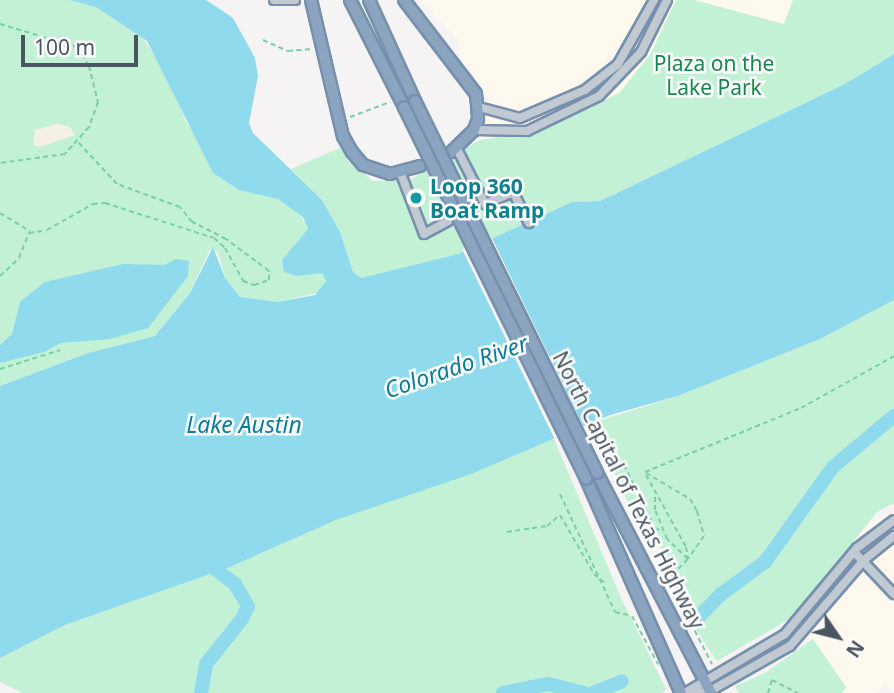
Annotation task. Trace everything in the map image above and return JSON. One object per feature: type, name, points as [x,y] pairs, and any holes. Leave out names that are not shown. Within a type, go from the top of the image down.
[{"type":"highway","points":[[311,0],[346,145],[363,165],[401,174],[420,166]]},
{"type":"highway","name":"North Capital of Texas Highway","points":[[350,0],[586,479],[683,693]]},
{"type":"highway","name":"North Capital of Texas Highway","points":[[369,0],[415,101],[597,473],[710,692]]},
{"type":"highway","points":[[404,0],[471,83],[479,107],[474,130],[454,151]]},
{"type":"street","points":[[274,0],[295,0]]},
{"type":"street","points":[[479,107],[520,118],[585,90],[618,64],[654,0]]},
{"type":"street","points":[[474,130],[527,131],[598,96],[641,52],[667,0]]},
{"type":"street","points":[[454,151],[485,204],[513,192],[529,223]]},
{"type":"street","points":[[401,174],[424,234],[449,221]]},
{"type":"street","points":[[683,693],[703,678],[785,634],[854,552],[894,520]]},
{"type":"street","points":[[697,693],[710,692],[790,646],[863,560],[894,536]]},
{"type":"street","points":[[854,552],[894,594]]},
{"type":"path","points":[[0,24],[70,42],[84,56],[98,102],[78,142],[54,158],[25,157],[0,162]]},
{"type":"path","points":[[263,40],[288,51],[323,48]]},
{"type":"path","points":[[340,121],[371,108],[403,104]]},
{"type":"path","points":[[0,213],[31,232],[47,230],[93,204],[112,203],[142,218],[214,238],[243,281],[254,285],[269,280],[270,271],[226,239],[192,222],[180,207],[117,184],[78,142]]},
{"type":"path","points":[[0,276],[19,258],[31,232]]},
{"type":"path","points":[[0,369],[60,350]]},
{"type":"path","points":[[645,472],[801,408],[894,356]]},
{"type":"path","points":[[624,465],[655,528],[664,532]]},
{"type":"path","points":[[645,472],[681,535],[688,559]]},
{"type":"path","points":[[645,472],[690,499],[697,511],[704,536],[688,559],[672,575],[682,608],[712,664]]},
{"type":"path","points":[[655,493],[655,510],[664,532],[688,559]]},
{"type":"path","points":[[560,494],[605,582],[615,611],[632,616],[658,665]]},
{"type":"path","points":[[507,533],[547,526],[560,515],[594,574],[605,582]]},
{"type":"path","points":[[768,693],[772,680],[798,693]]},
{"type":"shaded area","points":[[420,0],[676,0],[650,55],[619,93],[542,130],[480,140],[488,98],[456,50],[461,43]]},
{"type":"shaded area","points":[[694,0],[793,0],[784,24]]},
{"type":"shaded area","points":[[894,512],[894,693],[886,684],[876,693],[842,693],[846,687],[793,617],[868,524]]},
{"type":"green space","points":[[0,0],[69,0],[96,7],[137,30],[161,64],[188,126],[299,212],[308,229],[281,263],[322,273],[326,281],[320,292],[278,302],[240,297],[225,278],[218,252],[210,249],[190,293],[155,336],[88,353],[0,386]]},
{"type":"green space","name":"Plaza on the Lake Park","points":[[676,0],[694,0],[784,24],[793,0],[894,0],[894,54],[845,84],[600,201],[572,202],[458,254],[369,277],[361,278],[353,272],[340,232],[322,200],[291,169],[342,147],[348,161],[373,181],[410,180],[480,140],[542,130],[619,93],[650,55]]},
{"type":"green space","points":[[894,300],[894,503],[877,512],[793,617],[717,661],[679,604],[687,599],[651,529],[642,533],[592,423],[678,396],[820,339]]},
{"type":"green space","points":[[554,439],[621,598],[666,689],[662,693],[22,693],[0,682],[0,658],[65,625],[230,567],[336,520]]},
{"type":"green space","points":[[813,639],[846,687],[842,693],[739,693],[735,686],[765,673]]},
{"type":"sand","points":[[57,124],[70,127],[75,135],[40,147],[33,145],[35,130]]},
{"type":"water","name":"Lake Austin","points":[[69,0],[206,0],[233,18],[255,58],[258,76],[249,123],[253,133],[322,200],[340,232],[353,272],[361,278],[458,254],[572,202],[600,201],[845,84],[894,54],[894,300],[820,339],[678,396],[610,415],[471,474],[336,520],[230,567],[65,625],[0,658],[0,386],[88,353],[155,336],[190,293],[213,247],[225,278],[240,297],[278,302],[315,295],[326,281],[322,273],[297,276],[284,272],[282,260],[308,229],[303,217],[278,199],[239,190],[213,173],[147,41],[96,7]]},
{"type":"water","points":[[176,259],[189,261],[188,276],[148,328],[110,339],[61,343],[44,352],[0,363],[0,345],[12,334],[20,302],[45,282],[123,264],[164,265]]},
{"type":"pier","points":[[491,236],[585,430],[556,442],[462,249]]},
{"type":"waterway","points":[[695,621],[720,595],[765,562],[833,467],[894,416]]},
{"type":"waterway","points":[[201,693],[206,664],[242,619],[248,606],[235,584],[205,561]]},
{"type":"waterway","points":[[593,693],[622,681]]},
{"type":"waterway","points":[[503,693],[548,684],[584,693]]},
{"type":"tunnel","points":[[448,221],[485,204]]},
{"type":"place","name":"Loop 360 Boat Ramp","points":[[416,198]]},
{"type":"water label","name":"Colorado River","points":[[456,366]]}]
